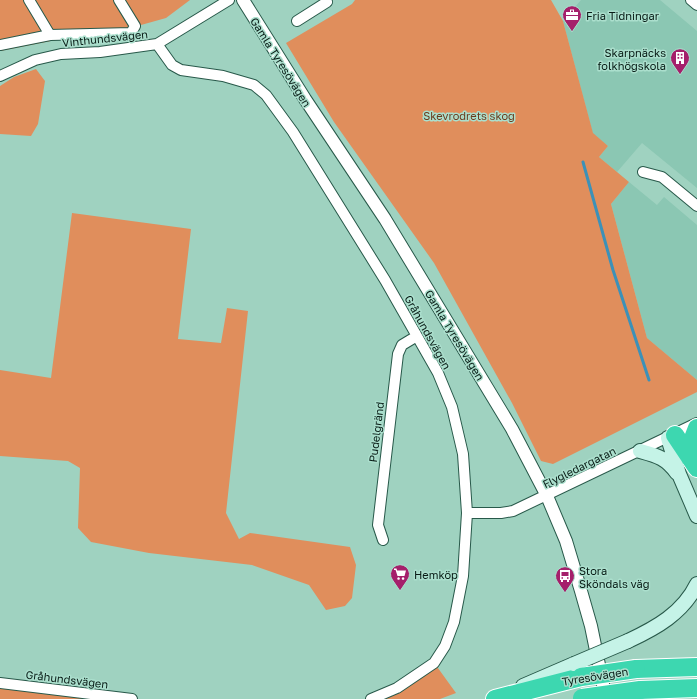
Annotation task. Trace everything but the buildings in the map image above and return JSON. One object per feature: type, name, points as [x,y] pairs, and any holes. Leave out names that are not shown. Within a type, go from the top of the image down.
[{"type":"highway","points":[[694,463],[692,441],[697,428]]},
{"type":"highway","points":[[671,437],[694,463]]},
{"type":"highway","name":"Tyresövägen","points":[[495,699],[577,670],[697,667]]},
{"type":"highway","name":"Tyresövägen","points":[[579,698],[640,690],[697,688]]},
{"type":"main road","points":[[671,437],[679,474],[697,516]]},
{"type":"main road","points":[[640,451],[658,456],[668,462],[679,474]]},
{"type":"main road","points":[[492,699],[577,670],[662,623],[678,611],[687,601],[697,584]]},
{"type":"street","points":[[29,0],[50,35]]},
{"type":"street","points":[[0,45],[50,35],[130,33],[136,26],[119,0]]},
{"type":"street","name":"Vinthundsvägen","points":[[0,76],[35,60],[61,54],[100,52],[157,44],[229,0]]},
{"type":"street","name":"Gamla Tyresövägen","points":[[243,0],[305,100],[385,219],[512,429],[547,496],[566,541],[581,591],[591,626],[606,699]]},
{"type":"street","points":[[297,21],[327,2],[326,0]]},
{"type":"street","points":[[691,0],[697,5]]},
{"type":"street","name":"Gråhundsvägen","points":[[157,44],[172,65],[181,70],[223,76],[248,83],[254,85],[266,95],[293,132],[417,336],[438,373],[452,406],[463,454],[467,513],[461,590],[454,622],[445,646],[434,663],[417,677],[398,688],[371,699]]},
{"type":"street","points":[[643,172],[662,176],[697,206]]},
{"type":"street","name":"Pudelgränd","points":[[383,540],[378,525],[398,354],[402,345],[417,336]]},
{"type":"street","name":"Flygledargatan","points":[[467,513],[501,513],[513,511],[671,437],[697,423]]},
{"type":"street","name":"Gråhundsvägen","points":[[0,683],[132,699]]},
{"type":"shaded area","points":[[581,0],[660,0],[697,31],[697,188],[642,143],[617,172],[599,157],[608,146],[593,134],[563,21]]},
{"type":"shaded area","points":[[629,182],[657,205],[664,197],[697,225],[697,380],[647,338],[611,204]]},
{"type":"green space","points":[[0,0],[190,0],[166,18],[116,32],[71,37],[0,51]]},
{"type":"green space","name":"Skevrodrets skog","points":[[355,0],[551,0],[563,21],[593,133],[608,146],[599,157],[629,182],[611,204],[647,338],[697,380],[697,392],[553,464],[541,461],[512,403],[434,263],[334,122],[286,43],[352,4]]},
{"type":"green space","points":[[36,69],[45,81],[38,124],[31,136],[0,134],[0,86],[14,77]]},
{"type":"green space","points":[[72,213],[191,229],[178,339],[221,343],[227,308],[248,311],[226,513],[239,539],[250,533],[350,547],[356,565],[352,598],[345,606],[326,610],[309,585],[252,565],[149,553],[91,542],[78,528],[80,468],[68,461],[0,456],[0,370],[51,378]]},
{"type":"green space","points":[[435,664],[456,693],[440,699],[377,699]]},
{"type":"green space","points":[[0,687],[98,699],[0,699]]},
{"type":"waterway","points":[[583,162],[613,270],[649,380]]},
{"type":"place","name":"Fria Tidningar","points":[[572,32]]},
{"type":"place","name":"Skarpnäcks folkhögskola","points":[[680,75]]},
{"type":"place","name":"Hemköp","points":[[400,591]]},
{"type":"place","name":"Stora Sköndals väg","points":[[565,593]]}]
